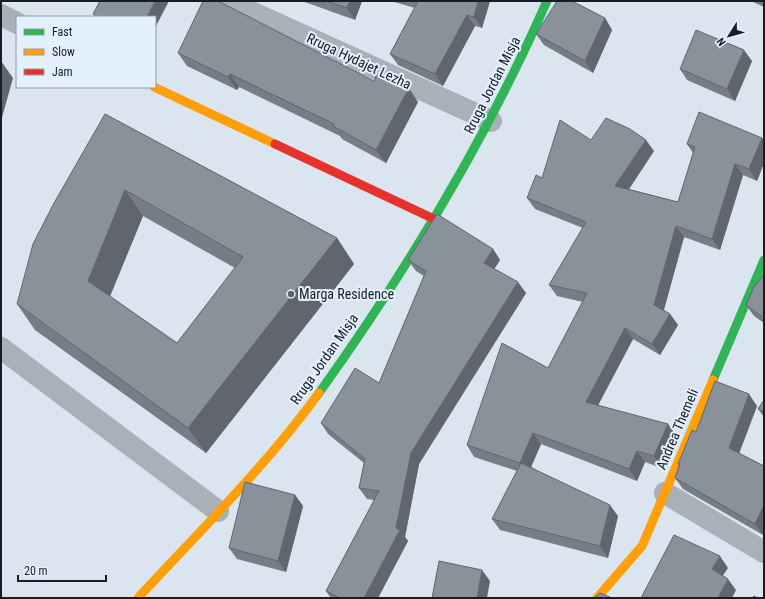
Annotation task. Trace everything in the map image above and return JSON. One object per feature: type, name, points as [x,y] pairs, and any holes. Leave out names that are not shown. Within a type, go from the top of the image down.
[{"type":"street","name":"Rruga Hydajet Lezha","points":[[227,1],[491,121]]},
{"type":"street","name":"Rruga Jordan Misja","points":[[138,598],[280,443],[316,398],[411,257],[434,219],[491,121],[523,57],[547,1]]},
{"type":"street","points":[[1,15],[16,22]]},
{"type":"street","points":[[156,88],[434,219]]},
{"type":"street","name":"Andrea Themeli","points":[[598,598],[642,546],[764,260]]},
{"type":"street","points":[[1,348],[218,511]]},
{"type":"street","points":[[665,493],[764,552]]},
{"type":"building","points":[[100,1],[155,1],[148,16],[96,16],[93,14]]},
{"type":"building","points":[[203,1],[218,1],[374,81],[377,74],[409,88],[376,150],[333,126],[334,124],[230,74],[228,77],[178,53]]},
{"type":"building","points":[[327,1],[350,1],[347,8]]},
{"type":"building","points":[[418,1],[478,1],[474,17],[467,15],[435,74],[390,54]]},
{"type":"building","points":[[557,1],[572,1],[605,18],[585,61],[536,34]]},
{"type":"building","points":[[696,30],[744,50],[727,89],[680,69]]},
{"type":"building","points":[[699,112],[762,138],[749,169],[735,164],[712,239],[676,226],[654,305],[670,314],[652,344],[625,328],[586,402],[668,424],[654,456],[637,451],[629,469],[533,433],[520,463],[467,445],[502,343],[548,368],[587,293],[549,285],[586,222],[527,198],[536,175],[542,178],[560,120],[591,140],[606,118],[630,129],[646,140],[615,186],[678,202],[695,147],[687,144]]},
{"type":"building","name":"Marga Residence","points":[[105,114],[337,238],[188,428],[17,304],[33,244],[54,203]],"holes":[[[125,190],[243,257],[177,343],[88,281]]]},
{"type":"building","points":[[437,214],[493,249],[484,263],[518,282],[411,453],[396,528],[400,530],[364,598],[340,598],[326,591],[379,491],[359,488],[365,459],[321,423],[355,368],[379,383],[426,271],[408,260]]},
{"type":"building","points":[[764,274],[764,318],[746,305],[754,287]]},
{"type":"building","points":[[715,381],[749,394],[729,448],[764,466],[764,505],[755,524],[675,478],[680,464],[678,464],[692,430],[696,432]]},
{"type":"building","points":[[764,400],[764,412],[758,409]]},
{"type":"building","points":[[521,463],[610,505],[600,546],[492,519]]},
{"type":"building","points":[[245,482],[295,495],[278,561],[229,548]]},
{"type":"building","points":[[674,535],[720,556],[712,569],[728,579],[718,598],[641,598]]},
{"type":"building","points":[[439,561],[482,570],[477,598],[432,598]]},
{"type":"building","points":[[600,593],[612,598],[594,598]]},
{"type":"traffic: fast","points":[[319,393],[352,347],[414,252],[443,203],[498,104],[547,1]]},
{"type":"traffic: fast","points":[[713,380],[764,260]]},
{"type":"traffic: slow","points":[[156,88],[275,144]]},
{"type":"traffic: slow","points":[[597,598],[642,546],[713,380]]},
{"type":"traffic: slow","points":[[138,598],[277,447],[319,393]]},
{"type":"traffic: jam","points":[[275,144],[434,219]]},
{"type":"place","name":"Marga Residence","points":[[291,294]]}]
